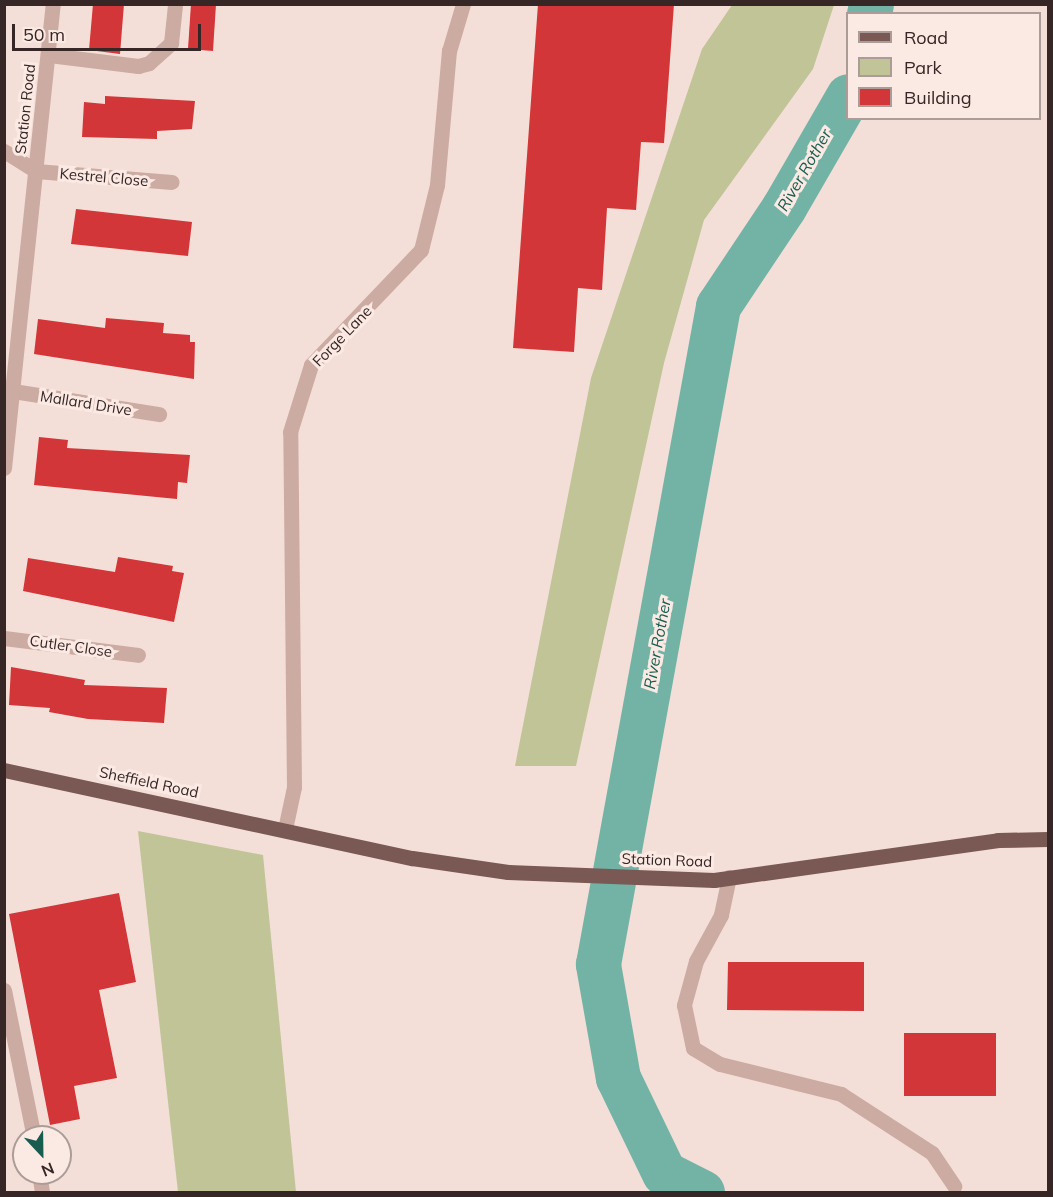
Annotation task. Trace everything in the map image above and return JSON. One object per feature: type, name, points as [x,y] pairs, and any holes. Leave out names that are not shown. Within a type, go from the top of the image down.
[{"type":"main road","name":"Sheffield Road","points":[[4,770],[285,830]]},
{"type":"main road","name":"Station Road","points":[[285,830],[411,858],[508,872],[660,878],[729,878],[998,840],[1048,840]]},
{"type":"street","name":"Station Road","points":[[4,468],[53,4]]},
{"type":"street","points":[[49,55],[138,66],[149,63],[171,43],[175,4]]},
{"type":"street","name":"Forge Lane","points":[[285,830],[294,787],[290,432],[311,365],[421,250],[437,185],[449,51],[463,4]]},
{"type":"street","points":[[4,151],[36,171]]},
{"type":"street","name":"Kestrel Close","points":[[36,171],[172,182]]},
{"type":"street","name":"Mallard Drive","points":[[13,391],[159,414]]},
{"type":"street","name":"Cutler Close","points":[[4,638],[138,655]]},
{"type":"street","points":[[729,878],[721,915],[696,961],[684,1005],[693,1048],[720,1065],[842,1094],[932,1153],[954,1186]]},
{"type":"street","points":[[4,990],[32,1125]]},
{"type":"green space","points":[[732,5],[834,5],[813,69],[704,220],[664,363],[576,766],[515,766],[591,378],[702,49]]},
{"type":"green space","points":[[138,831],[263,855],[296,1192],[178,1192]]},
{"type":"building","points":[[93,4],[124,4],[120,54],[89,50]]},
{"type":"building","points":[[191,4],[216,4],[213,51],[188,49]]},
{"type":"building","points":[[538,4],[674,4],[664,143],[641,142],[636,210],[607,208],[602,290],[578,288],[574,352],[513,348]]},
{"type":"building","points":[[105,96],[195,101],[192,129],[157,131],[157,139],[82,137],[84,102],[105,104]]},
{"type":"building","points":[[76,209],[192,222],[188,256],[71,244]]},
{"type":"building","points":[[106,318],[164,323],[163,333],[190,335],[190,342],[195,342],[194,379],[34,354],[38,319],[105,328]]},
{"type":"building","points":[[39,437],[68,440],[67,448],[190,455],[187,483],[178,482],[177,499],[34,485]]},
{"type":"building","points":[[118,557],[173,566],[172,571],[184,573],[174,622],[23,591],[28,558],[115,572]]},
{"type":"building","points":[[11,667],[85,680],[84,685],[167,688],[164,723],[88,719],[49,712],[50,708],[9,705]]},
{"type":"building","points":[[119,893],[136,982],[99,990],[117,1078],[74,1086],[80,1119],[50,1125],[9,914]]},
{"type":"building","points":[[728,962],[864,962],[864,1011],[727,1010]]},
{"type":"building","points":[[904,1033],[996,1033],[996,1096],[904,1096]]},
{"type":"waterway","name":"River Rother","points":[[869,12],[871,4]]},
{"type":"waterway","name":"River Rother","points":[[702,1192],[664,1173],[618,1078],[598,964],[718,306],[784,207],[846,99]]}]
